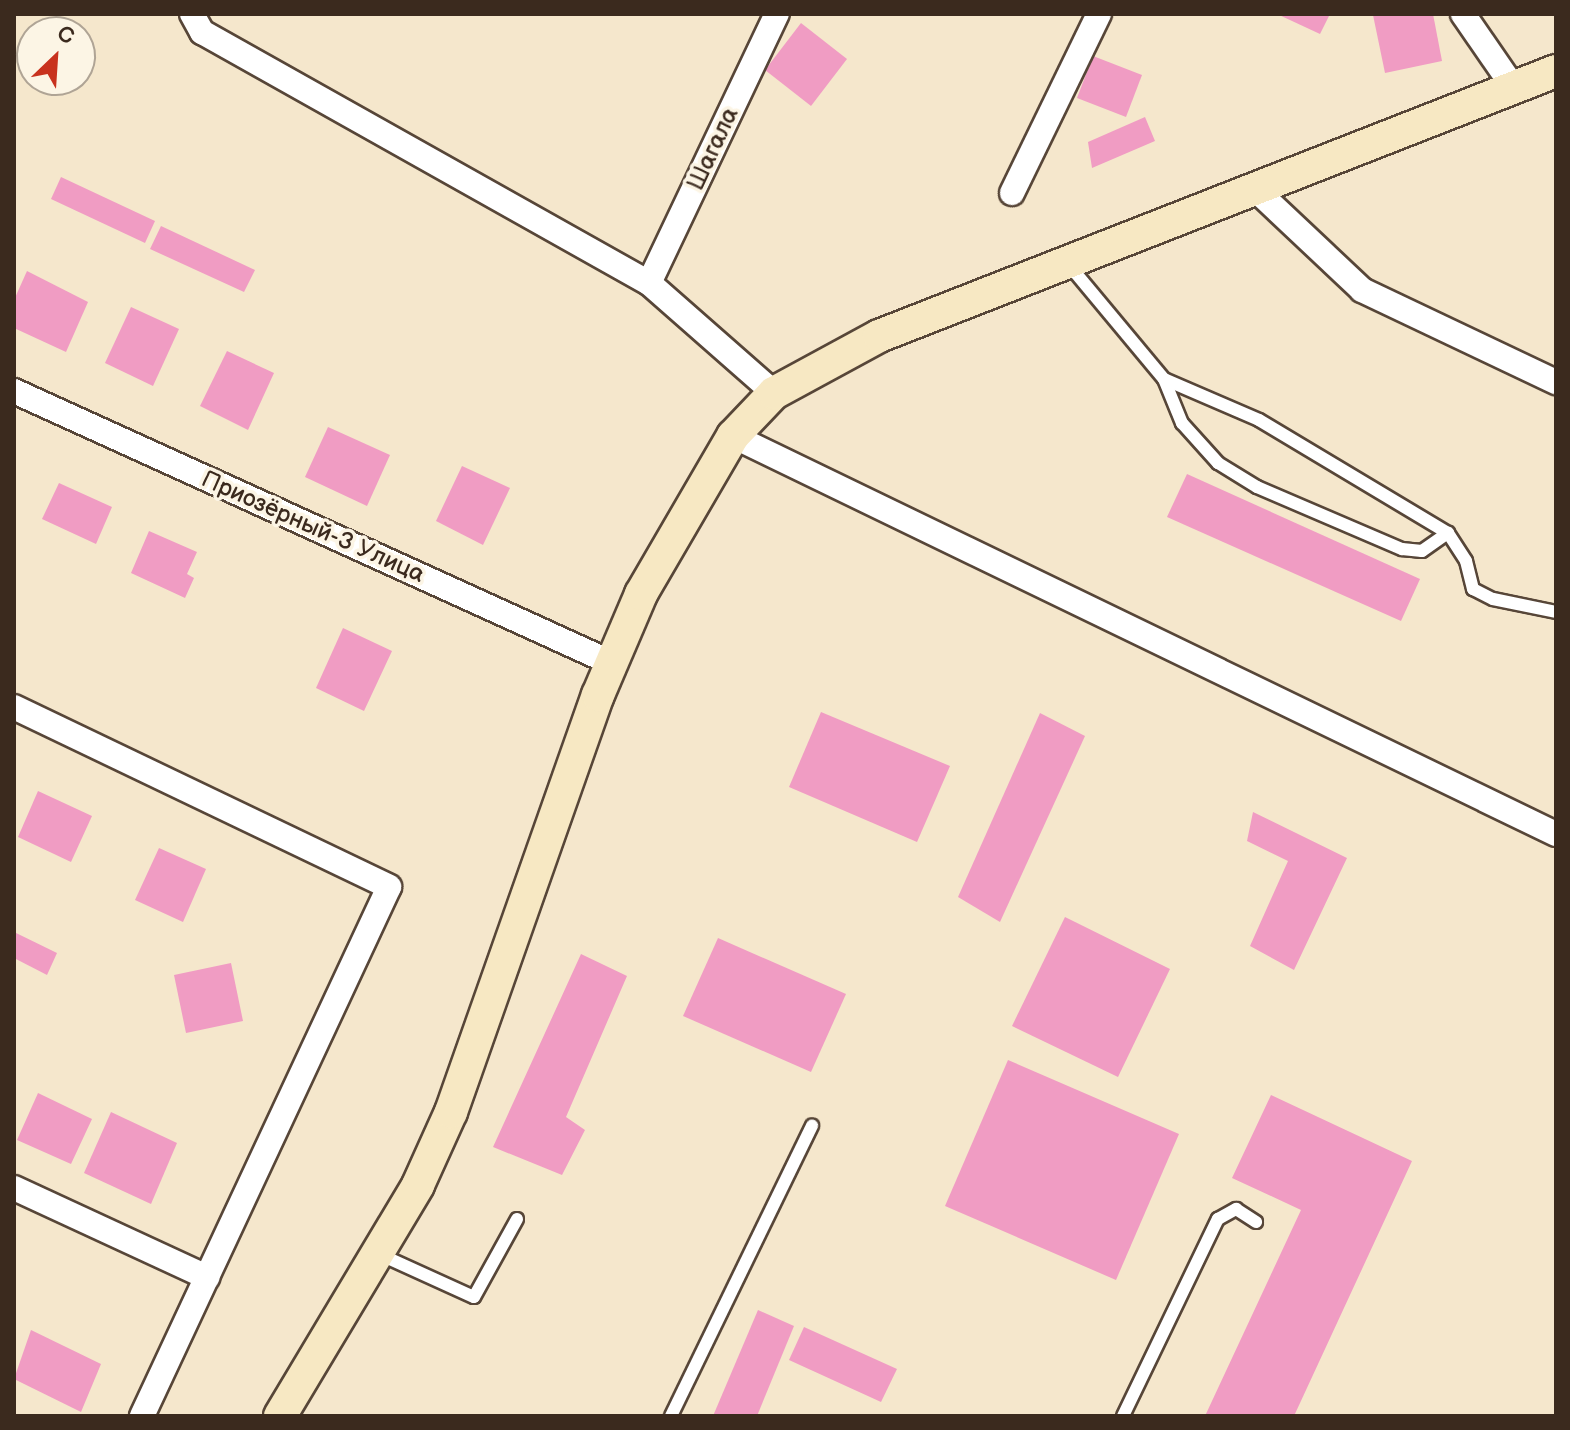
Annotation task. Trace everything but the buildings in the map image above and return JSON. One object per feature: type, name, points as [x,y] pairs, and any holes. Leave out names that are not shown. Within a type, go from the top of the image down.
[{"type":"street","points":[[192,14],[202,32],[649,283],[774,393]]},
{"type":"street","name":"Шагала","points":[[649,283],[777,14]]},
{"type":"street","points":[[1012,193],[1099,14]]},
{"type":"street","points":[[1463,14],[1514,88]]},
{"type":"street","points":[[280,1416],[418,1185],[451,1112],[612,663],[641,594],[733,436],[774,393],[879,336],[1556,71]]},
{"type":"street","points":[[1255,189],[1362,290],[1556,382]]},
{"type":"street","name":"Приозёрный-3 Улица","points":[[14,391],[612,663]]},
{"type":"street","points":[[733,436],[1556,834]]},
{"type":"street","points":[[14,707],[389,887],[142,1416]]},
{"type":"street","points":[[14,1188],[207,1277]]},
{"type":"lane","points":[[1067,263],[1164,379],[1182,423],[1218,463],[1257,487],[1402,549],[1422,551],[1448,533]]},
{"type":"lane","points":[[1164,379],[1259,420],[1448,533],[1466,561],[1473,589],[1493,599],[1556,612]]},
{"type":"lane","points":[[671,1416],[812,1125]]},
{"type":"lane","points":[[1123,1416],[1218,1219],[1236,1209],[1256,1222]]},
{"type":"lane","points":[[379,1254],[474,1297],[517,1219]]}]
